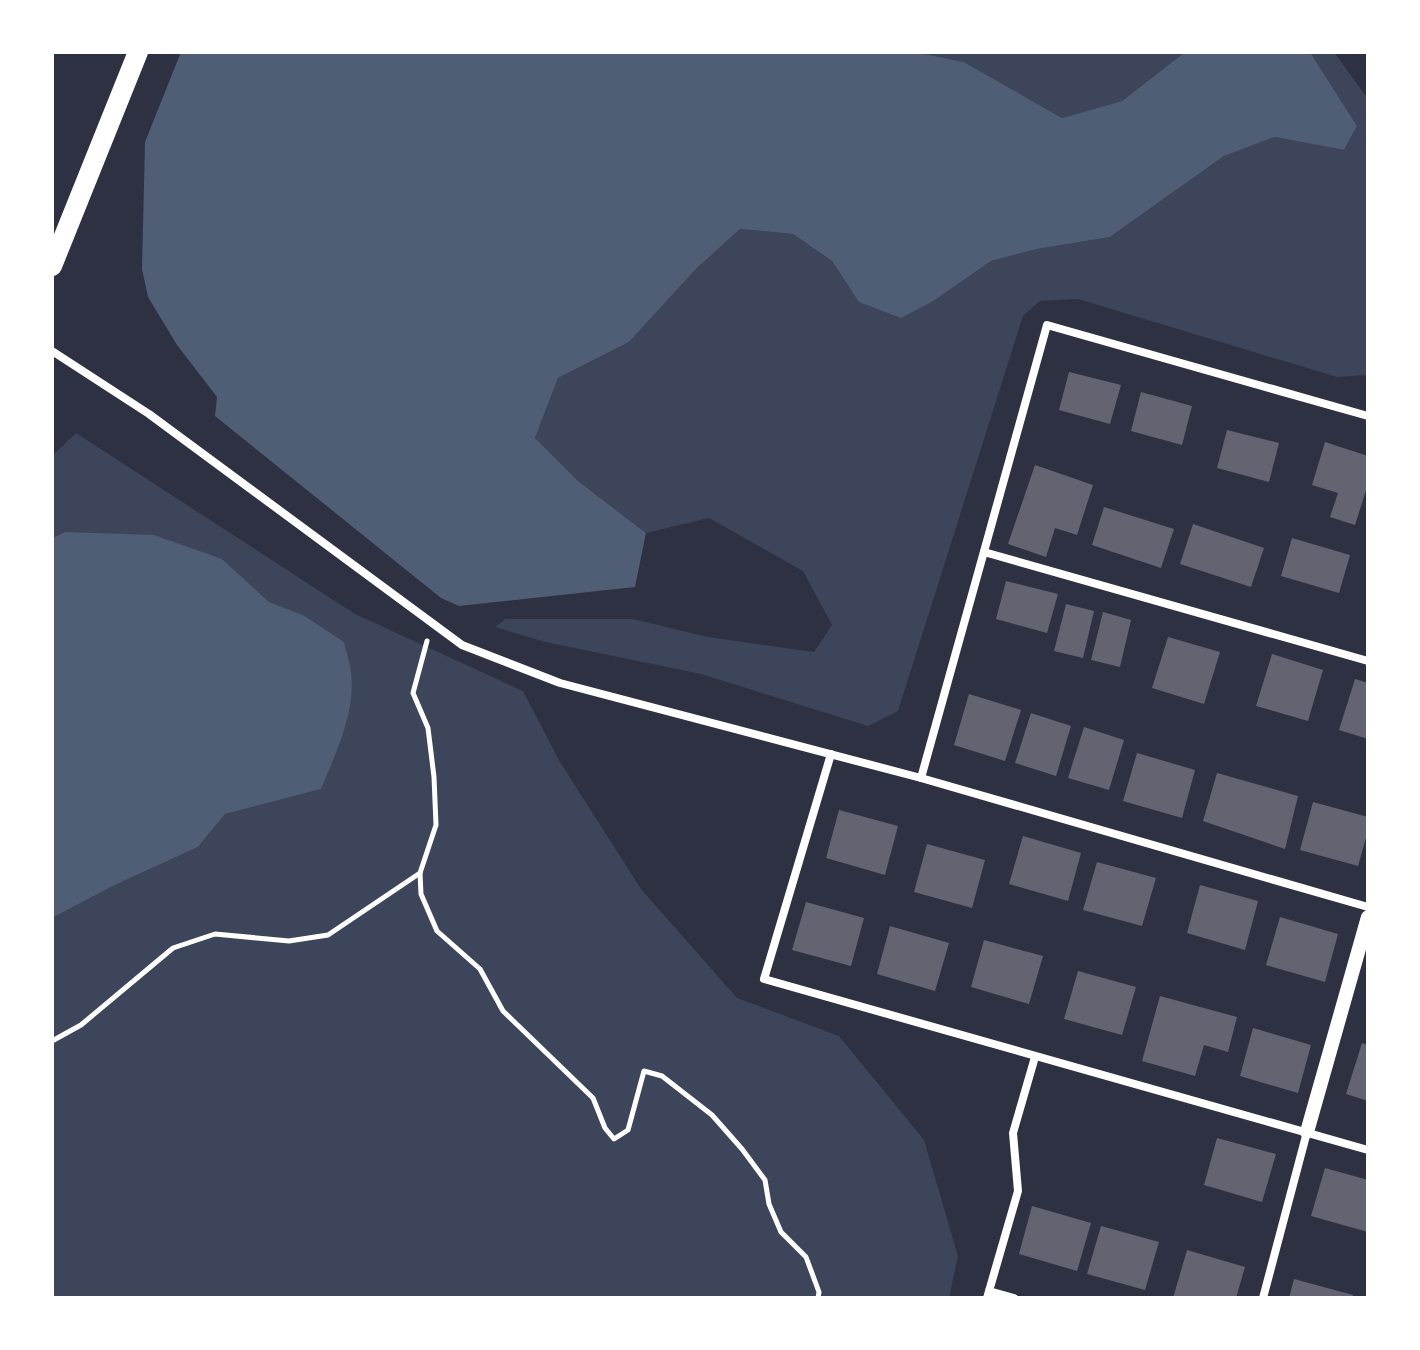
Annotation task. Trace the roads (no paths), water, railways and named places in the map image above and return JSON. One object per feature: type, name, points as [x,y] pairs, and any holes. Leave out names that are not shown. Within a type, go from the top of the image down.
[{"type":"main road","points":[[52,266],[134,54]]},
{"type":"street","points":[[921,778],[1047,325],[1368,416]]},
{"type":"street","points":[[52,351],[149,414],[462,645],[560,683],[921,778],[1368,907]]},
{"type":"street","points":[[984,552],[1368,661]]},
{"type":"street","points":[[831,754],[764,979],[1368,1150]]},
{"type":"street","points":[[1263,1298],[1368,917]]},
{"type":"street","points":[[1014,1298],[988,1294],[1018,1191],[1013,1133],[1035,1057]]}]
